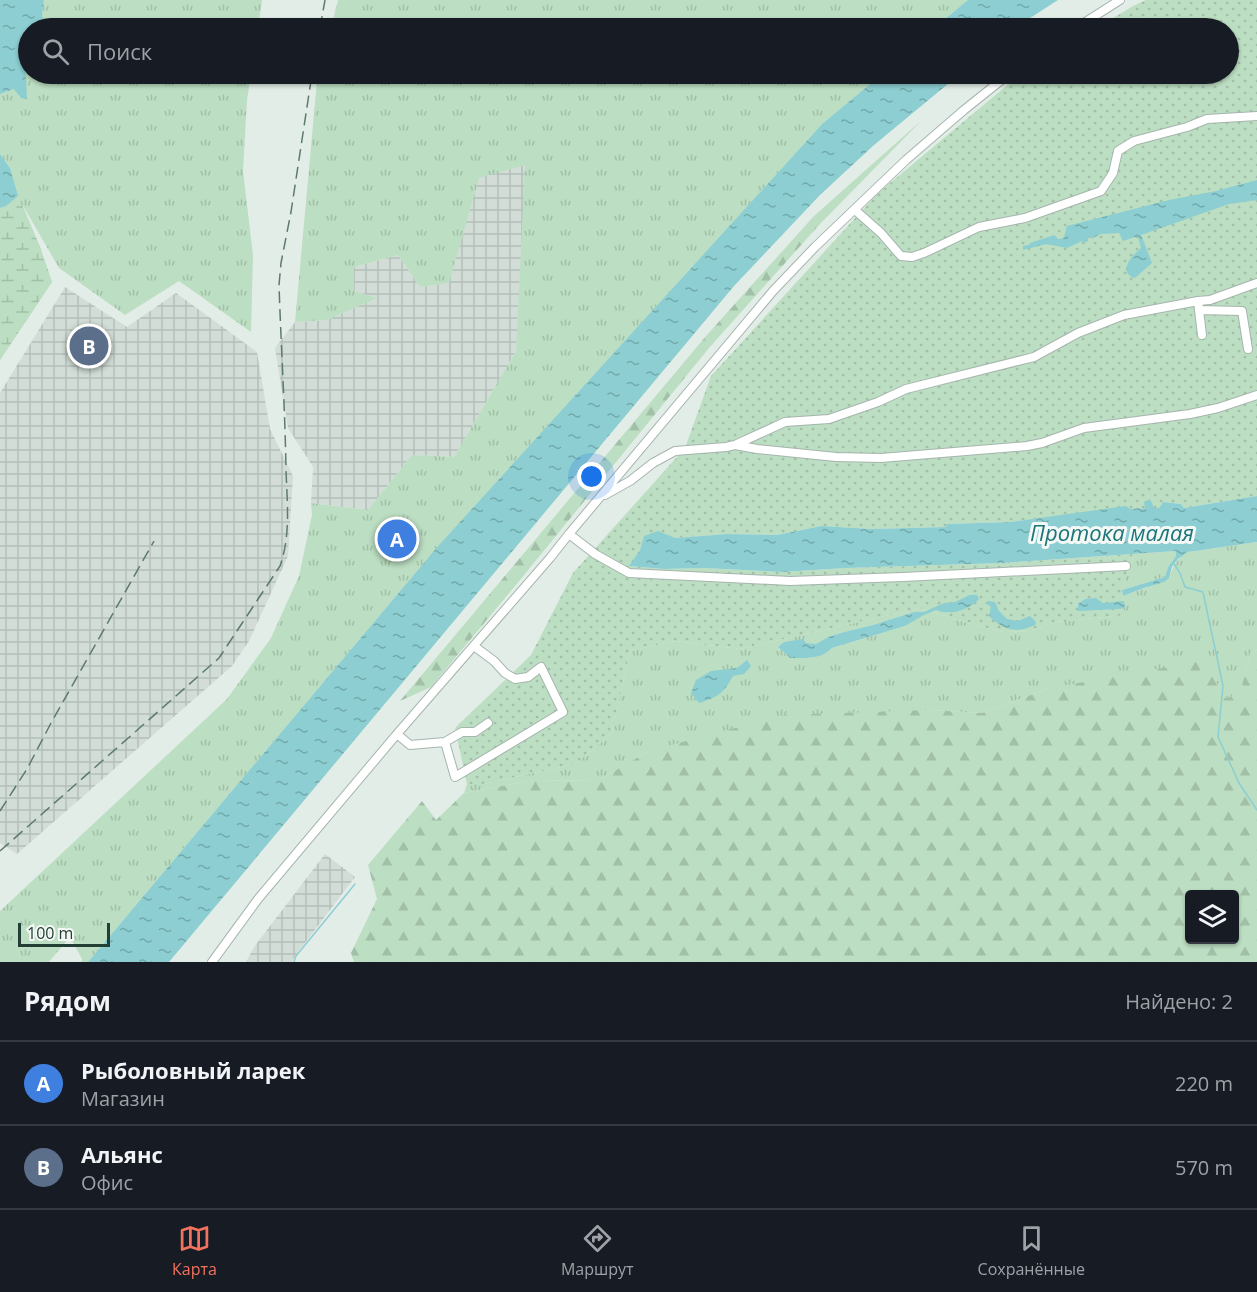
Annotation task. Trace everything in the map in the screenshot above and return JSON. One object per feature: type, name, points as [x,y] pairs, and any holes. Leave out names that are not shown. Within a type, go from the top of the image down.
[{"type":"street","points":[[1092,18],[1120,0]]},
{"type":"street","points":[[212,962],[258,898],[550,558],[773,291],[906,160],[996,84]]},
{"type":"street","points":[[855,210],[881,233],[901,256],[912,257],[979,226],[1025,218],[1101,191],[1113,173],[1118,152],[1134,141],[1187,127],[1207,119],[1257,116]]},
{"type":"street","points":[[599,498],[630,481],[653,463],[675,451],[726,447],[785,422],[829,419],[878,402],[906,389],[1034,357],[1078,333],[1124,315],[1210,300],[1257,283]]},
{"type":"street","points":[[1198,301],[1202,335]]},
{"type":"street","points":[[1199,310],[1242,311],[1252,309]]},
{"type":"street","points":[[1242,311],[1248,349]]},
{"type":"street","points":[[735,445],[836,458],[881,458],[1027,446],[1084,428],[1193,413],[1218,408],[1257,395]]},
{"type":"street","points":[[569,534],[595,554],[629,573],[790,581],[1126,566]]},
{"type":"street","points":[[445,741],[455,777],[563,712],[541,667],[528,677],[515,679],[474,646]]},
{"type":"street","points":[[397,735],[410,745],[445,741],[462,732],[475,732],[488,723]]},
{"type":"shaded area","points":[[526,164],[516,351],[454,457],[412,455],[368,510],[311,503],[313,467],[288,428],[275,348],[295,322],[327,320],[376,298],[354,291],[354,267],[398,255],[420,287],[448,283],[479,178]]},
{"type":"shaded area","points":[[65,287],[127,327],[176,293],[257,352],[270,429],[293,476],[288,556],[249,641],[232,666],[17,854],[0,843],[0,393]]},
{"type":"shaded area","points":[[325,854],[355,877],[292,962],[246,962],[254,947]]},
{"type":"green space","points":[[44,0],[262,0],[259,18],[43,18]]},
{"type":"green space","points":[[338,0],[968,0],[946,18],[334,18]]},
{"type":"green space","points":[[1146,0],[1257,0],[1257,496],[1184,508],[1181,504],[1163,502],[1159,508],[1139,508],[1010,522],[947,524],[946,527],[872,529],[821,526],[777,535],[644,537],[640,550],[630,566],[782,572],[1002,563],[1134,554],[1122,590],[1126,615],[1055,622],[1031,631],[1004,632],[920,608],[740,649],[675,641],[630,651],[612,733],[575,764],[483,784],[467,784],[455,728],[531,655],[573,573],[685,448],[711,376],[877,194],[1010,84],[1239,84],[1239,18],[1113,18]]},
{"type":"green space","points":[[18,79],[18,84],[249,84],[243,171],[253,255],[251,332],[179,281],[125,315],[59,268],[22,204],[52,282],[0,360],[0,208],[6,206],[10,168],[0,154],[0,94],[14,89]]},
{"type":"green space","points":[[317,84],[870,84],[822,124],[438,546],[88,962],[82,962],[70,937],[49,962],[0,962],[0,911],[227,699],[271,638],[299,576],[312,515],[311,503],[368,510],[412,455],[454,457],[516,351],[525,165],[479,178],[449,283],[420,287],[398,255],[354,267],[354,291],[377,298],[327,320],[295,322]]},
{"type":"green space","points":[[922,120],[820,224],[709,348],[431,687],[400,701],[706,336],[814,216]]},
{"type":"green space","points":[[18,196],[52,282],[0,360],[0,208]]},
{"type":"green space","points":[[1257,542],[1257,649],[1250,653],[1240,695],[1226,698],[1050,688],[982,713],[929,710],[649,751],[597,781],[534,780],[464,793],[467,784],[483,784],[575,764],[612,733],[630,651],[675,641],[740,649],[920,608],[1004,632],[1031,631],[1055,622],[1125,615],[1123,596],[1169,578],[1176,563],[1188,552]],"holes":[[[914,612],[923,612],[905,626],[832,648],[823,655],[790,658],[778,647],[784,642],[816,644],[844,632]]]},
{"type":"green space","points":[[1176,551],[1176,556],[1168,567],[1165,577],[1122,590],[1134,554]]},
{"type":"green space","points":[[1257,649],[1257,962],[354,962],[351,953],[377,899],[368,865],[422,801],[436,820],[464,793],[534,780],[597,781],[649,751],[784,715],[929,710],[982,713],[1050,688],[1203,661],[1226,698],[1240,694],[1250,653]]},
{"type":"water","points":[[0,0],[44,0],[43,18],[18,18],[18,84],[26,84],[27,99],[21,98],[14,89],[0,94]]},
{"type":"water","points":[[968,0],[1058,0],[1030,18],[946,18]]},
{"type":"water","points":[[870,84],[948,84],[874,145],[820,195],[734,286],[169,962],[88,962],[438,546],[822,124]]},
{"type":"water","points":[[0,154],[10,168],[18,196],[0,208]]},
{"type":"water","points":[[1257,180],[1257,200],[1229,204],[1141,235],[1152,263],[1133,278],[1126,269],[1132,257],[1141,248],[1138,236],[1123,241],[1119,233],[1100,234],[1092,239],[1090,236],[1085,243],[1082,241],[1067,248],[1046,244],[1023,250],[1023,246],[1054,235],[1058,239],[1064,238],[1067,226]]},
{"type":"water","name":"Протока малая","points":[[1257,496],[1257,542],[1188,552],[1178,559],[1172,567],[1169,578],[1164,582],[1123,596],[1122,590],[1165,577],[1168,567],[1176,556],[1176,551],[1002,563],[782,572],[629,566],[640,550],[644,536],[658,531],[675,538],[727,534],[777,535],[821,526],[872,529],[946,527],[947,524],[1010,522],[1126,506],[1130,509],[1141,509],[1145,508],[1144,502],[1148,500],[1154,508],[1159,508],[1163,502],[1181,504],[1184,508]]},
{"type":"water","points":[[970,595],[977,595],[979,599],[965,609],[953,612],[936,610],[905,626],[832,648],[823,655],[790,658],[778,647],[784,642],[803,639],[806,643],[816,644],[828,637],[914,612],[924,612]]},
{"type":"water","points":[[1096,598],[1103,603],[1124,601],[1125,608],[1078,611],[1078,604],[1085,599]]},
{"type":"water","points":[[988,601],[995,602],[999,611],[1007,619],[1018,621],[1030,616],[1036,622],[1035,625],[1016,630],[1000,625],[989,616],[991,607],[987,604]]},
{"type":"water","points":[[747,660],[751,666],[744,674],[733,676],[723,691],[715,697],[699,703],[691,693],[696,680],[711,671],[737,668]]},
{"type":"waterway","points":[[1174,564],[1185,587],[1203,592],[1223,686],[1218,737],[1239,783],[1257,810]]},
{"type":"waterway","points":[[294,962],[296,956],[355,884]]},
{"type":"railway","points":[[322,18],[325,0]]},
{"type":"railway","points":[[0,851],[219,658],[280,566],[286,542],[288,518],[279,285],[310,84]]},
{"type":"railway","points":[[0,811],[27,769],[154,541]]},
{"type":"place","name":"Альянс","points":[[89,346]]},
{"type":"place","name":"Рыболовный ларек","points":[[397,539]]}]
